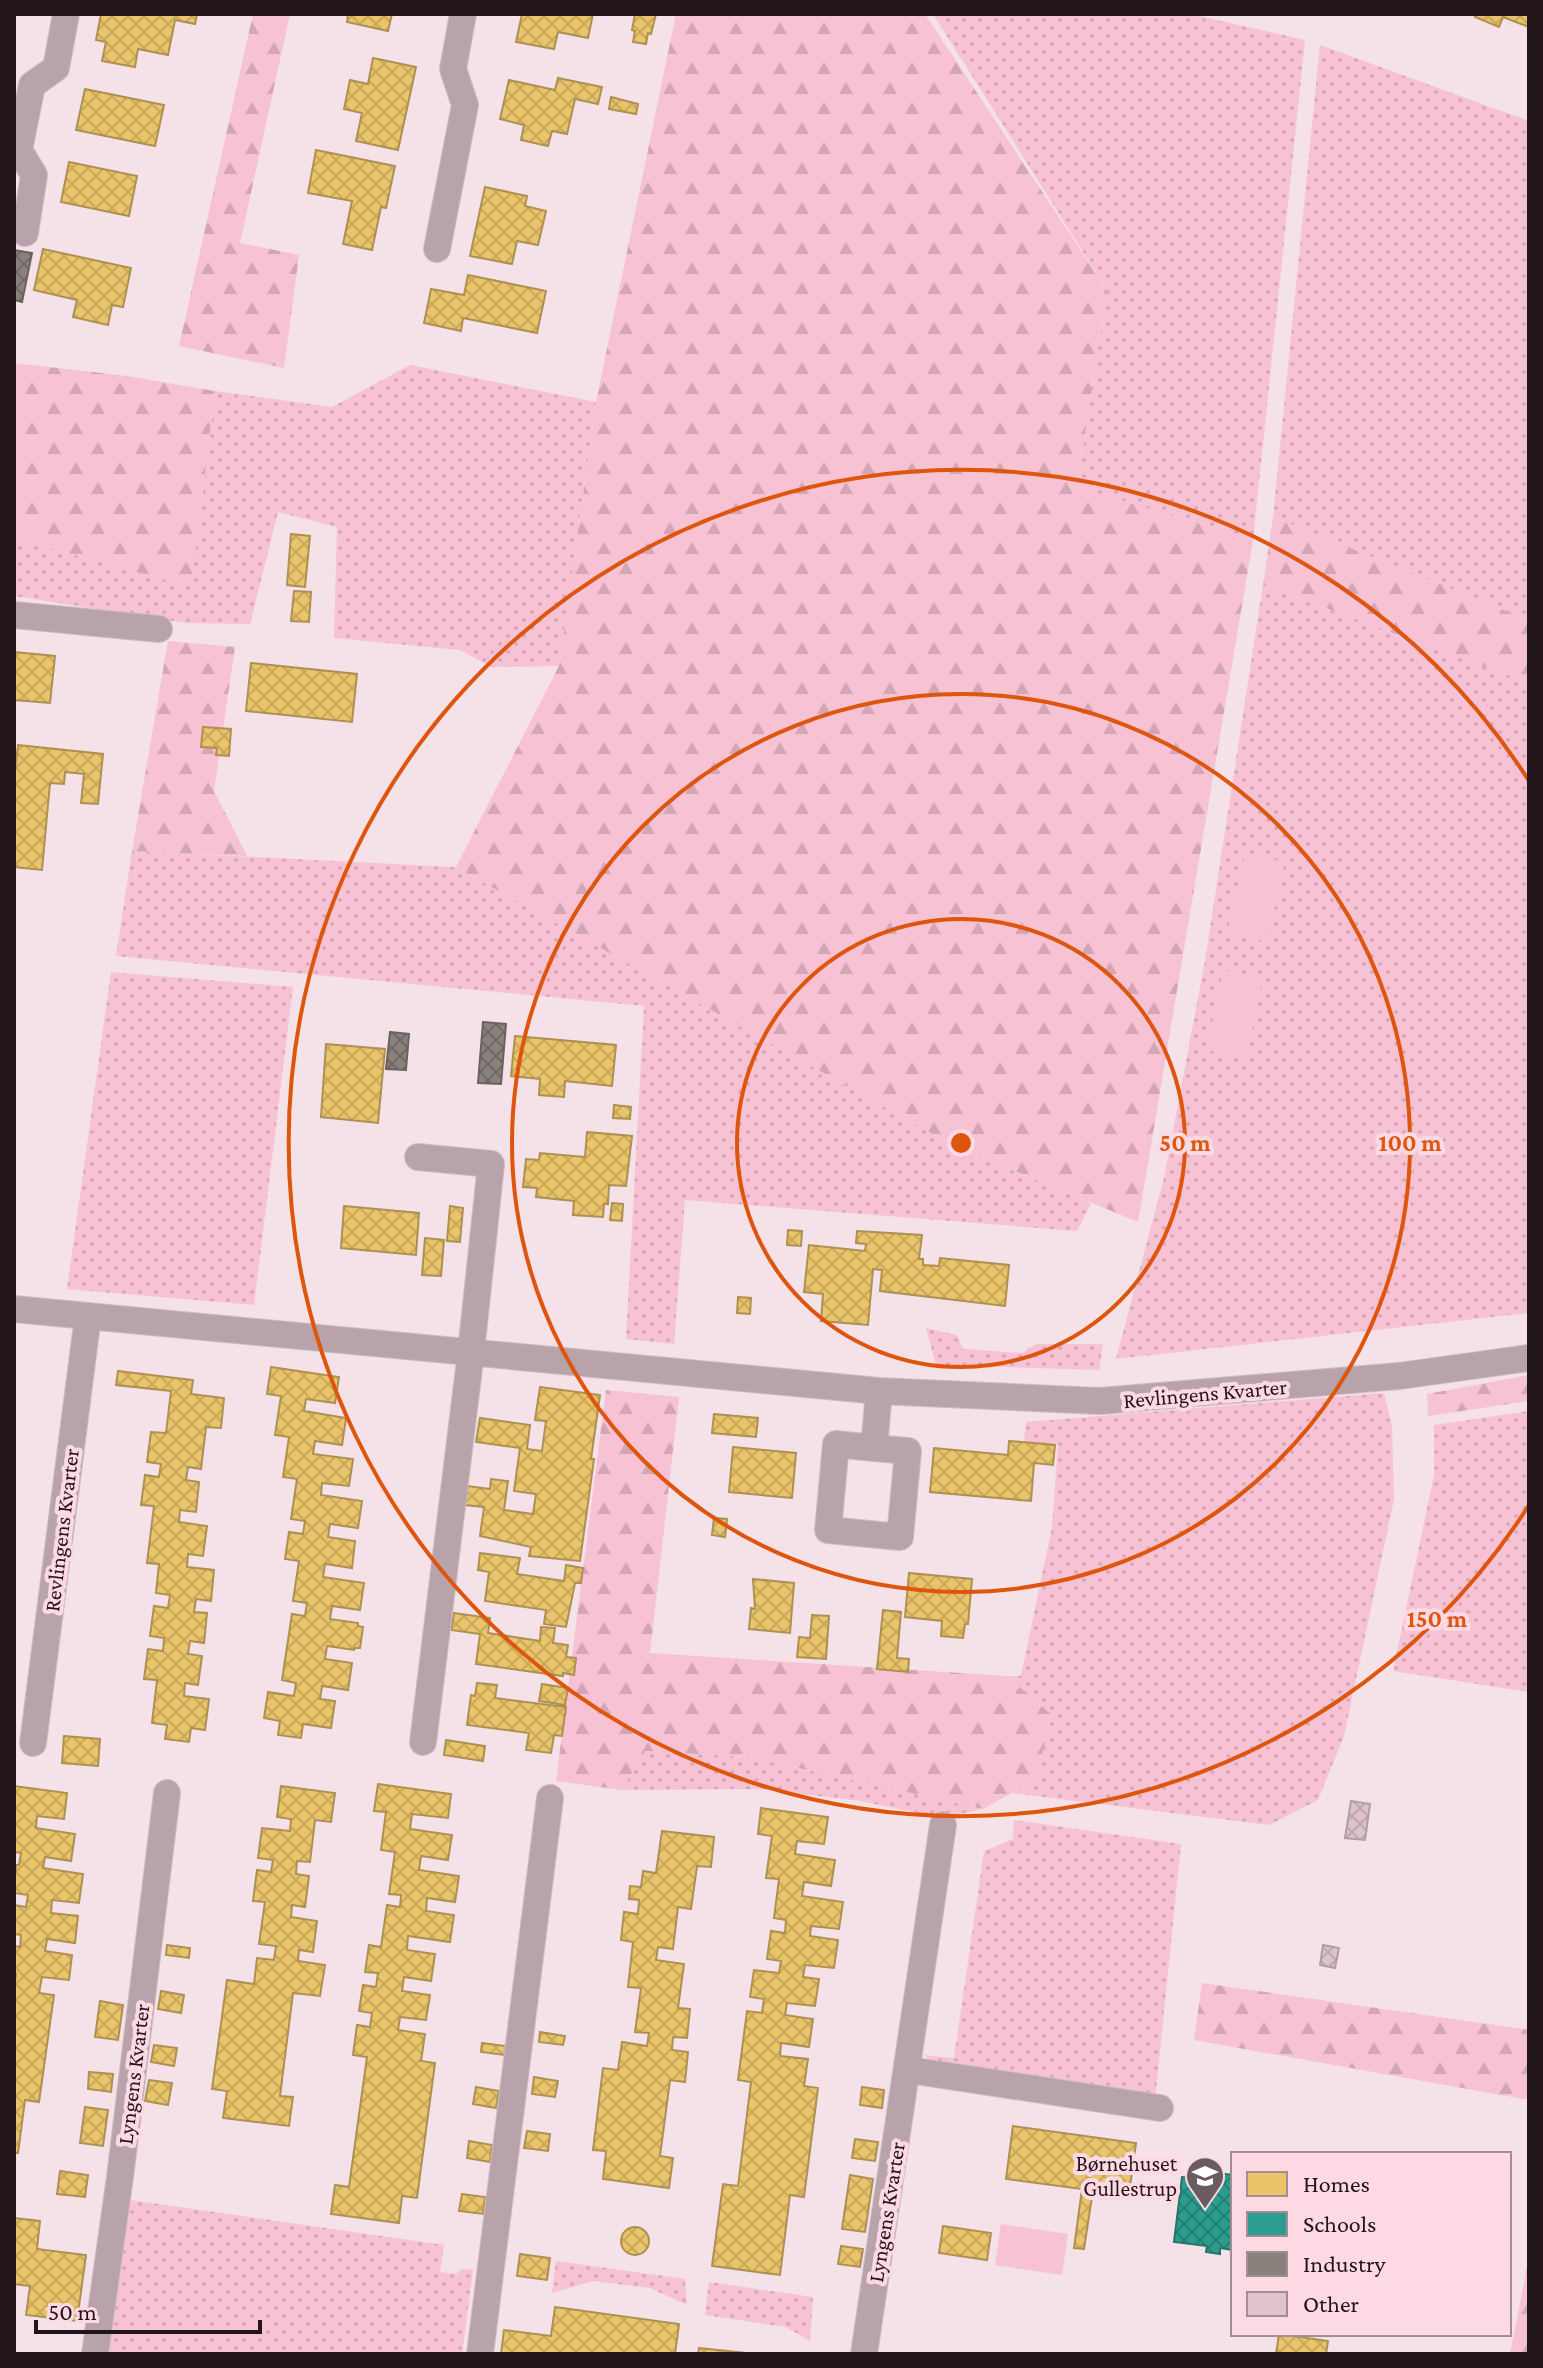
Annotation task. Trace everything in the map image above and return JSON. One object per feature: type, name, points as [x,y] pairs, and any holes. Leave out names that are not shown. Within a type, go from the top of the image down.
[{"type":"street","points":[[25,233],[34,175],[19,150],[32,85],[56,68],[66,14]]},
{"type":"street","points":[[437,249],[465,105],[453,69],[463,14]]},
{"type":"street","points":[[14,615],[159,629]]},
{"type":"street","points":[[418,1157],[491,1164],[423,1742]]},
{"type":"street","name":"Revlingens Kvarter","points":[[14,1309],[879,1391],[1100,1401],[1399,1376],[1529,1358]]},
{"type":"street","name":"Revlingens Kvarter","points":[[33,1743],[88,1316]]},
{"type":"street","points":[[874,1448],[879,1391]]},
{"type":"street","name":"Lyngens Kvarter","points":[[95,2354],[167,1793]]},
{"type":"street","points":[[480,2354],[550,1798]]},
{"type":"street","name":"Lyngens Kvarter","points":[[864,2354],[909,2070],[943,1825]]},
{"type":"street","points":[[909,2070],[1160,2108]]},
{"type":"green space","points":[[253,14],[290,14],[240,243],[299,255],[284,368],[179,346]]},
{"type":"green space","points":[[676,14],[925,14],[1107,290],[1077,487],[1253,540],[1138,1222],[954,1146],[456,867],[559,666],[596,402]]},
{"type":"green space","points":[[933,14],[1190,14],[1305,40],[1253,540],[1077,487],[1107,290]]},
{"type":"green space","points":[[1320,45],[1529,121],[1529,620],[1273,517]]},
{"type":"green space","points":[[14,363],[127,376],[215,391],[191,587],[14,538]]},
{"type":"green space","points":[[410,365],[596,402],[559,666],[492,667],[460,650],[334,638],[337,527],[278,512],[250,624],[186,623],[14,596],[14,538],[191,587],[215,391],[332,407]]},
{"type":"green space","points":[[1273,517],[1529,620],[1529,683],[1263,585]]},
{"type":"green space","points":[[1263,585],[1529,683],[1529,1313],[1116,1359],[1164,1178],[1205,961]]},
{"type":"green space","points":[[168,641],[235,647],[214,791],[247,856],[132,851]]},
{"type":"green space","points":[[132,851],[456,867],[954,1146],[1091,1203],[1077,1231],[685,1200],[674,1344],[626,1339],[644,1006],[116,956]]},
{"type":"green space","points":[[1245,853],[1285,862],[1267,942],[1227,933]]},
{"type":"green space","points":[[1223,970],[1263,978],[1246,1059],[1206,1050]]},
{"type":"green space","points":[[111,972],[293,987],[254,1305],[67,1289]]},
{"type":"green space","points":[[926,1328],[957,1335],[963,1349],[1022,1353],[1036,1344],[1103,1344],[1099,1370],[936,1365]]},
{"type":"green space","points":[[1529,1375],[1529,1401],[1428,1416],[1427,1394]]},
{"type":"green space","points":[[606,1390],[679,1397],[650,1653],[1007,1676],[1052,1715],[1036,1780],[983,1809],[748,1757],[645,1751],[622,1790],[556,1781]]},
{"type":"green space","points":[[1384,1393],[1392,1426],[1394,1499],[1344,1736],[1318,1800],[1269,1825],[1013,1793],[1036,1780],[1052,1715],[1007,1676],[1021,1676],[1052,1527],[1058,1445],[1024,1442],[1026,1422]]},
{"type":"green space","points":[[1529,1411],[1529,1692],[1393,1671],[1434,1475],[1434,1425]]},
{"type":"green space","points":[[644,1751],[748,1757],[983,1809],[944,1818],[860,1801],[759,1789],[622,1790]]},
{"type":"green space","points":[[1014,1820],[1181,1844],[1155,2100],[944,2066],[923,2055],[954,2058],[984,1851],[1013,1839]]},
{"type":"green space","points":[[1202,1983],[1529,2030],[1529,2100],[1194,2040]]},
{"type":"green space","points":[[130,2200],[444,2245],[440,2272],[456,2274],[462,2269],[473,2270],[462,2354],[109,2354]]},
{"type":"green space","points":[[1001,2224],[1068,2234],[1062,2275],[995,2265]]},
{"type":"green space","points":[[1529,2257],[1529,2354],[1510,2354]]},
{"type":"green space","points":[[556,2261],[685,2279],[687,2305],[650,2288],[593,2281],[552,2293]]},
{"type":"green space","points":[[709,2282],[813,2297],[810,2341],[786,2327],[705,2315]]},
{"type":"building: Homes","points":[[101,14],[197,14],[195,24],[175,20],[168,55],[138,49],[135,67],[102,61],[106,42],[96,40]]},
{"type":"building: Homes","points":[[348,14],[392,14],[388,31],[347,22]]},
{"type":"building: Homes","points":[[522,14],[593,14],[588,38],[558,32],[554,49],[516,42]]},
{"type":"building: Homes","points":[[635,14],[656,14],[646,44],[633,42]]},
{"type":"building: Homes","points":[[1476,14],[1529,14],[1529,27],[1503,17],[1499,27],[1475,17]]},
{"type":"building: Homes","points":[[373,58],[416,67],[398,150],[356,141],[362,113],[344,109],[350,80],[368,84]]},
{"type":"building: Homes","points":[[558,78],[602,87],[598,104],[575,99],[567,134],[552,131],[548,146],[521,140],[524,125],[500,119],[509,80],[555,90]]},
{"type":"building: Homes","points":[[85,89],[164,105],[155,146],[76,130]]},
{"type":"building: Homes","points":[[611,97],[638,104],[636,114],[609,109]]},
{"type":"building: Homes","points":[[316,150],[395,166],[386,208],[381,207],[372,250],[343,244],[352,201],[308,193]]},
{"type":"building: Homes","points":[[69,162],[137,176],[129,216],[61,202]]},
{"type":"building: Homes","points":[[485,187],[527,196],[525,206],[546,211],[538,245],[517,241],[512,264],[470,256]]},
{"type":"building: Homes","points":[[43,249],[131,268],[123,307],[112,305],[108,325],[73,317],[77,300],[34,290]]},
{"type":"building: Homes","points":[[468,275],[546,291],[537,333],[463,318],[461,331],[424,323],[431,289],[464,295]]},
{"type":"building: Homes","points":[[291,534],[310,536],[305,587],[287,585]]},
{"type":"building: Homes","points":[[294,591],[311,592],[309,622],[291,621]]},
{"type":"building: Homes","points":[[14,652],[55,656],[50,703],[14,700]]},
{"type":"building: Homes","points":[[251,663],[357,674],[352,722],[246,711]]},
{"type":"building: Homes","points":[[203,727],[231,729],[229,756],[216,755],[217,748],[201,747]]},
{"type":"building: Homes","points":[[18,745],[103,754],[98,804],[81,803],[84,774],[65,772],[64,784],[50,783],[42,870],[14,867],[14,779]]},
{"type":"building: Homes","points":[[515,1036],[616,1045],[612,1086],[565,1081],[564,1097],[539,1095],[540,1079],[511,1076]]},
{"type":"building: Homes","points":[[326,1044],[385,1049],[378,1123],[321,1117]]},
{"type":"building: Homes","points":[[614,1105],[631,1107],[630,1119],[613,1118]]},
{"type":"building: Homes","points":[[587,1132],[632,1136],[626,1186],[609,1185],[608,1204],[604,1204],[603,1217],[573,1215],[574,1201],[536,1197],[537,1188],[523,1187],[526,1159],[539,1160],[540,1153],[585,1157]]},
{"type":"building: Homes","points":[[612,1203],[623,1204],[622,1221],[610,1220]]},
{"type":"building: Homes","points":[[344,1206],[419,1213],[416,1255],[341,1248]]},
{"type":"building: Homes","points":[[450,1206],[463,1208],[460,1242],[447,1241]]},
{"type":"building: Homes","points":[[788,1230],[802,1231],[801,1246],[787,1245]]},
{"type":"building: Homes","points":[[857,1231],[922,1235],[919,1259],[923,1259],[923,1265],[939,1266],[940,1258],[1009,1265],[1005,1306],[880,1291],[882,1270],[873,1269],[868,1325],[821,1321],[823,1294],[804,1292],[809,1245],[865,1251],[866,1244],[856,1243]]},
{"type":"building: Homes","points":[[425,1238],[444,1240],[441,1276],[422,1275]]},
{"type":"building: Homes","points":[[738,1297],[751,1298],[750,1314],[737,1313]]},
{"type":"building: Homes","points":[[271,1367],[339,1377],[335,1403],[306,1399],[304,1411],[346,1418],[342,1445],[315,1441],[313,1454],[353,1459],[349,1486],[322,1483],[321,1495],[362,1501],[358,1528],[330,1524],[328,1537],[355,1541],[352,1568],[325,1564],[323,1577],[364,1583],[360,1610],[332,1606],[330,1619],[358,1623],[363,1627],[360,1648],[327,1646],[325,1659],[352,1663],[348,1690],[322,1686],[320,1699],[335,1701],[331,1728],[303,1724],[301,1738],[278,1735],[280,1721],[264,1718],[268,1692],[294,1696],[296,1683],[282,1680],[292,1614],[305,1616],[307,1603],[293,1601],[299,1561],[285,1559],[289,1532],[303,1534],[305,1521],[291,1519],[297,1479],[283,1477],[289,1437],[275,1435],[281,1396],[267,1394]]},
{"type":"building: Homes","points":[[118,1371],[193,1380],[191,1394],[224,1398],[221,1428],[206,1427],[201,1469],[188,1467],[186,1480],[199,1482],[196,1512],[180,1510],[179,1522],[207,1526],[203,1556],[188,1554],[187,1567],[214,1570],[211,1601],[196,1599],[194,1612],[207,1613],[204,1643],[190,1641],[188,1654],[202,1656],[198,1685],[185,1683],[184,1696],[209,1699],[205,1730],[191,1728],[189,1742],[165,1739],[167,1725],[152,1723],[157,1680],[144,1679],[148,1649],[163,1651],[164,1638],[150,1636],[154,1606],[168,1608],[170,1595],[156,1593],[159,1564],[147,1563],[154,1506],[141,1505],[145,1475],[159,1477],[161,1464],[147,1462],[151,1432],[166,1433],[171,1391],[116,1385]]},
{"type":"building: Homes","points":[[540,1387],[600,1395],[580,1561],[529,1556],[531,1547],[480,1536],[484,1507],[465,1505],[468,1486],[490,1489],[491,1479],[508,1481],[504,1510],[533,1514],[536,1494],[514,1491],[520,1448],[476,1442],[480,1418],[530,1425],[527,1449],[542,1451],[546,1421],[535,1420]]},
{"type":"building: Homes","points":[[714,1414],[758,1418],[756,1437],[712,1433]]},
{"type":"building: Homes","points":[[1009,1441],[1055,1445],[1053,1465],[1034,1463],[1031,1501],[930,1492],[934,1448],[1008,1455]]},
{"type":"building: Homes","points":[[733,1447],[796,1453],[792,1498],[729,1492]]},
{"type":"building: Homes","points":[[714,1518],[727,1519],[725,1537],[712,1535]]},
{"type":"building: Homes","points":[[480,1553],[520,1558],[517,1574],[564,1581],[566,1565],[583,1568],[581,1583],[575,1583],[566,1627],[544,1624],[546,1610],[485,1601],[489,1572],[478,1570]]},
{"type":"building: Homes","points":[[909,1573],[972,1579],[968,1624],[965,1624],[963,1638],[941,1636],[942,1621],[905,1617]]},
{"type":"building: Homes","points":[[753,1579],[794,1583],[790,1633],[749,1629],[751,1608],[755,1609]]},
{"type":"building: Homes","points":[[883,1610],[901,1612],[897,1658],[909,1659],[908,1672],[877,1669]]},
{"type":"building: Homes","points":[[454,1613],[490,1618],[488,1633],[540,1641],[541,1627],[555,1628],[553,1643],[568,1645],[566,1657],[576,1658],[574,1675],[476,1664],[480,1634],[451,1630]]},
{"type":"building: Homes","points":[[812,1615],[829,1616],[826,1659],[797,1657],[799,1637],[810,1638]]},
{"type":"building: Homes","points":[[477,1683],[497,1685],[495,1698],[566,1707],[562,1736],[554,1735],[551,1753],[526,1750],[529,1733],[467,1725],[471,1695],[475,1696]]},
{"type":"building: Homes","points":[[542,1684],[568,1688],[565,1705],[539,1701]]},
{"type":"building: Homes","points":[[64,1736],[100,1739],[98,1766],[62,1763]]},
{"type":"building: Homes","points":[[446,1740],[485,1746],[483,1761],[444,1755]]},
{"type":"building: Homes","points":[[378,1784],[451,1794],[448,1818],[412,1814],[410,1829],[452,1835],[448,1860],[421,1856],[419,1870],[459,1876],[455,1902],[427,1898],[426,1911],[454,1915],[450,1942],[408,1936],[407,1950],[435,1954],[431,1981],[404,1977],[402,1991],[430,1995],[426,2020],[400,2017],[398,2030],[425,2034],[421,2061],[435,2063],[417,2198],[402,2196],[399,2223],[331,2214],[335,2185],[349,2187],[367,2057],[353,2055],[357,2025],[370,2027],[372,2013],[359,2011],[363,1985],[376,1987],[378,1973],[365,1972],[369,1945],[381,1947],[387,1905],[400,1907],[401,1895],[389,1894],[395,1852],[381,1850],[386,1812],[374,1811]]},
{"type":"building: Homes","points":[[14,1786],[67,1793],[64,1819],[37,1816],[36,1828],[75,1834],[71,1861],[45,1857],[43,1868],[83,1874],[79,1903],[52,1900],[51,1913],[78,1916],[75,1943],[47,1939],[45,1951],[72,1955],[69,1980],[42,1977],[39,1993],[54,1995],[39,2102],[25,2100],[18,2153],[14,2153],[14,1946],[20,1947],[21,1935],[14,1934],[14,1905],[26,1907],[28,1895],[14,1893],[16,1865],[19,1865],[21,1853],[14,1852]]},
{"type":"building: Homes","points":[[281,1786],[335,1793],[331,1822],[315,1820],[310,1862],[297,1861],[296,1874],[309,1876],[305,1907],[292,1905],[291,1917],[317,1921],[313,1952],[299,1950],[298,1961],[325,1965],[320,1996],[293,1993],[280,2096],[293,2097],[289,2126],[223,2118],[227,2091],[212,2089],[227,1980],[254,1984],[257,1958],[274,1960],[276,1946],[259,1944],[265,1902],[253,1901],[257,1870],[271,1872],[273,1860],[258,1858],[262,1828],[290,1831],[291,1819],[277,1817]]},
{"type":"building: Homes","points":[[761,1808],[828,1817],[824,1844],[797,1841],[795,1854],[835,1860],[831,1886],[804,1882],[802,1896],[843,1902],[839,1929],[811,1926],[810,1936],[838,1940],[834,1968],[805,1965],[803,1977],[819,1979],[815,2006],[787,2003],[785,2015],[813,2019],[809,2047],[781,2043],[780,2056],[808,2059],[804,2086],[818,2088],[804,2197],[790,2195],[780,2275],[712,2266],[723,2184],[738,2186],[751,2082],[738,2080],[747,2011],[762,2013],[764,1999],[750,1997],[754,1970],[779,1973],[781,1961],[767,1959],[771,1931],[785,1933],[786,1920],[774,1918],[779,1879],[766,1878],[772,1836],[758,1834]]},
{"type":"building: Homes","points":[[662,1831],[714,1837],[711,1867],[697,1866],[691,1909],[678,1907],[673,1949],[658,1947],[656,1960],[684,1964],[678,2008],[690,2009],[687,2038],[673,2037],[672,2050],[688,2052],[685,2082],[670,2080],[660,2156],[673,2158],[669,2188],[603,2179],[606,2151],[593,2150],[603,2068],[618,2070],[622,2042],[647,2046],[649,2033],[635,2032],[641,1988],[628,1987],[633,1942],[621,1940],[624,1912],[638,1914],[639,1900],[629,1899],[630,1886],[641,1887],[643,1871],[656,1873]]},
{"type":"building: Homes","points":[[167,1945],[190,1948],[189,1958],[166,1955]]},
{"type":"building: Homes","points":[[161,1991],[184,1995],[181,2013],[158,2009]]},
{"type":"building: Homes","points":[[100,2001],[123,2005],[118,2040],[95,2037]]},
{"type":"building: Homes","points":[[540,2032],[565,2036],[563,2045],[539,2042]]},
{"type":"building: Homes","points":[[482,2043],[506,2046],[504,2055],[481,2052]]},
{"type":"building: Homes","points":[[154,2045],[177,2048],[174,2066],[151,2062]]},
{"type":"building: Homes","points":[[89,2072],[113,2074],[111,2092],[88,2089]]},
{"type":"building: Homes","points":[[534,2077],[558,2081],[555,2097],[532,2094]]},
{"type":"building: Homes","points":[[149,2080],[172,2083],[168,2105],[145,2101]]},
{"type":"building: Homes","points":[[476,2087],[499,2091],[496,2108],[473,2104]]},
{"type":"building: Homes","points":[[862,2087],[884,2090],[882,2108],[860,2105]]},
{"type":"building: Homes","points":[[85,2107],[108,2110],[103,2146],[80,2143]]},
{"type":"building: Homes","points":[[1013,2126],[1136,2143],[1129,2194],[1093,2190],[1084,2249],[1074,2248],[1082,2189],[1006,2179]]},
{"type":"building: Homes","points":[[527,2131],[550,2134],[548,2151],[524,2148]]},
{"type":"building: Homes","points":[[855,2139],[878,2142],[875,2161],[852,2158]]},
{"type":"building: Homes","points":[[469,2141],[492,2145],[490,2162],[467,2158]]},
{"type":"building: Homes","points":[[60,2171],[88,2175],[85,2197],[57,2194]]},
{"type":"building: Homes","points":[[850,2175],[873,2179],[865,2232],[842,2229]]},
{"type":"building: Homes","points":[[462,2194],[485,2197],[483,2214],[459,2211]]},
{"type":"building: Homes","points":[[14,2218],[40,2221],[37,2249],[86,2255],[77,2321],[26,2315],[30,2286],[14,2284]]},
{"type":"building: Homes","points":[[943,2226],[991,2233],[987,2260],[939,2253]]},
{"type":"building: Homes","points":[[635,2227],[645,2231],[649,2241],[645,2251],[635,2255],[625,2251],[621,2241],[625,2231]]},
{"type":"building: Homes","points":[[841,2246],[863,2249],[860,2267],[838,2264]]},
{"type":"building: Homes","points":[[520,2254],[550,2258],[547,2280],[517,2276]]},
{"type":"building: Homes","points":[[555,2307],[679,2324],[675,2354],[501,2354],[504,2330],[551,2336]]},
{"type":"building: Homes","points":[[1279,2336],[1328,2341],[1326,2354],[1276,2354]]},
{"type":"building: Homes","points":[[699,2348],[756,2354],[698,2354]]},
{"type":"building: Schools","name":"Børnehuset Gullestrup","points":[[1192,2169],[1231,2175],[1231,2250],[1220,2248],[1220,2254],[1206,2252],[1207,2246],[1174,2242],[1182,2177],[1191,2178]]},
{"type":"building: Industry","points":[[14,250],[32,253],[22,302],[14,300]]},
{"type":"building: Industry","points":[[483,1022],[506,1024],[501,1084],[478,1083]]},
{"type":"building: Industry","points":[[390,1032],[409,1034],[406,1070],[386,1069]]},
{"type":"building: Other","points":[[1351,1801],[1370,1804],[1365,1840],[1345,1838]]},
{"type":"building: Other","points":[[1323,1945],[1339,1948],[1335,1968],[1320,1965]]},
{"type":"place","name":"Børnehuset Gullestrup","points":[[1205,2210]]}]
